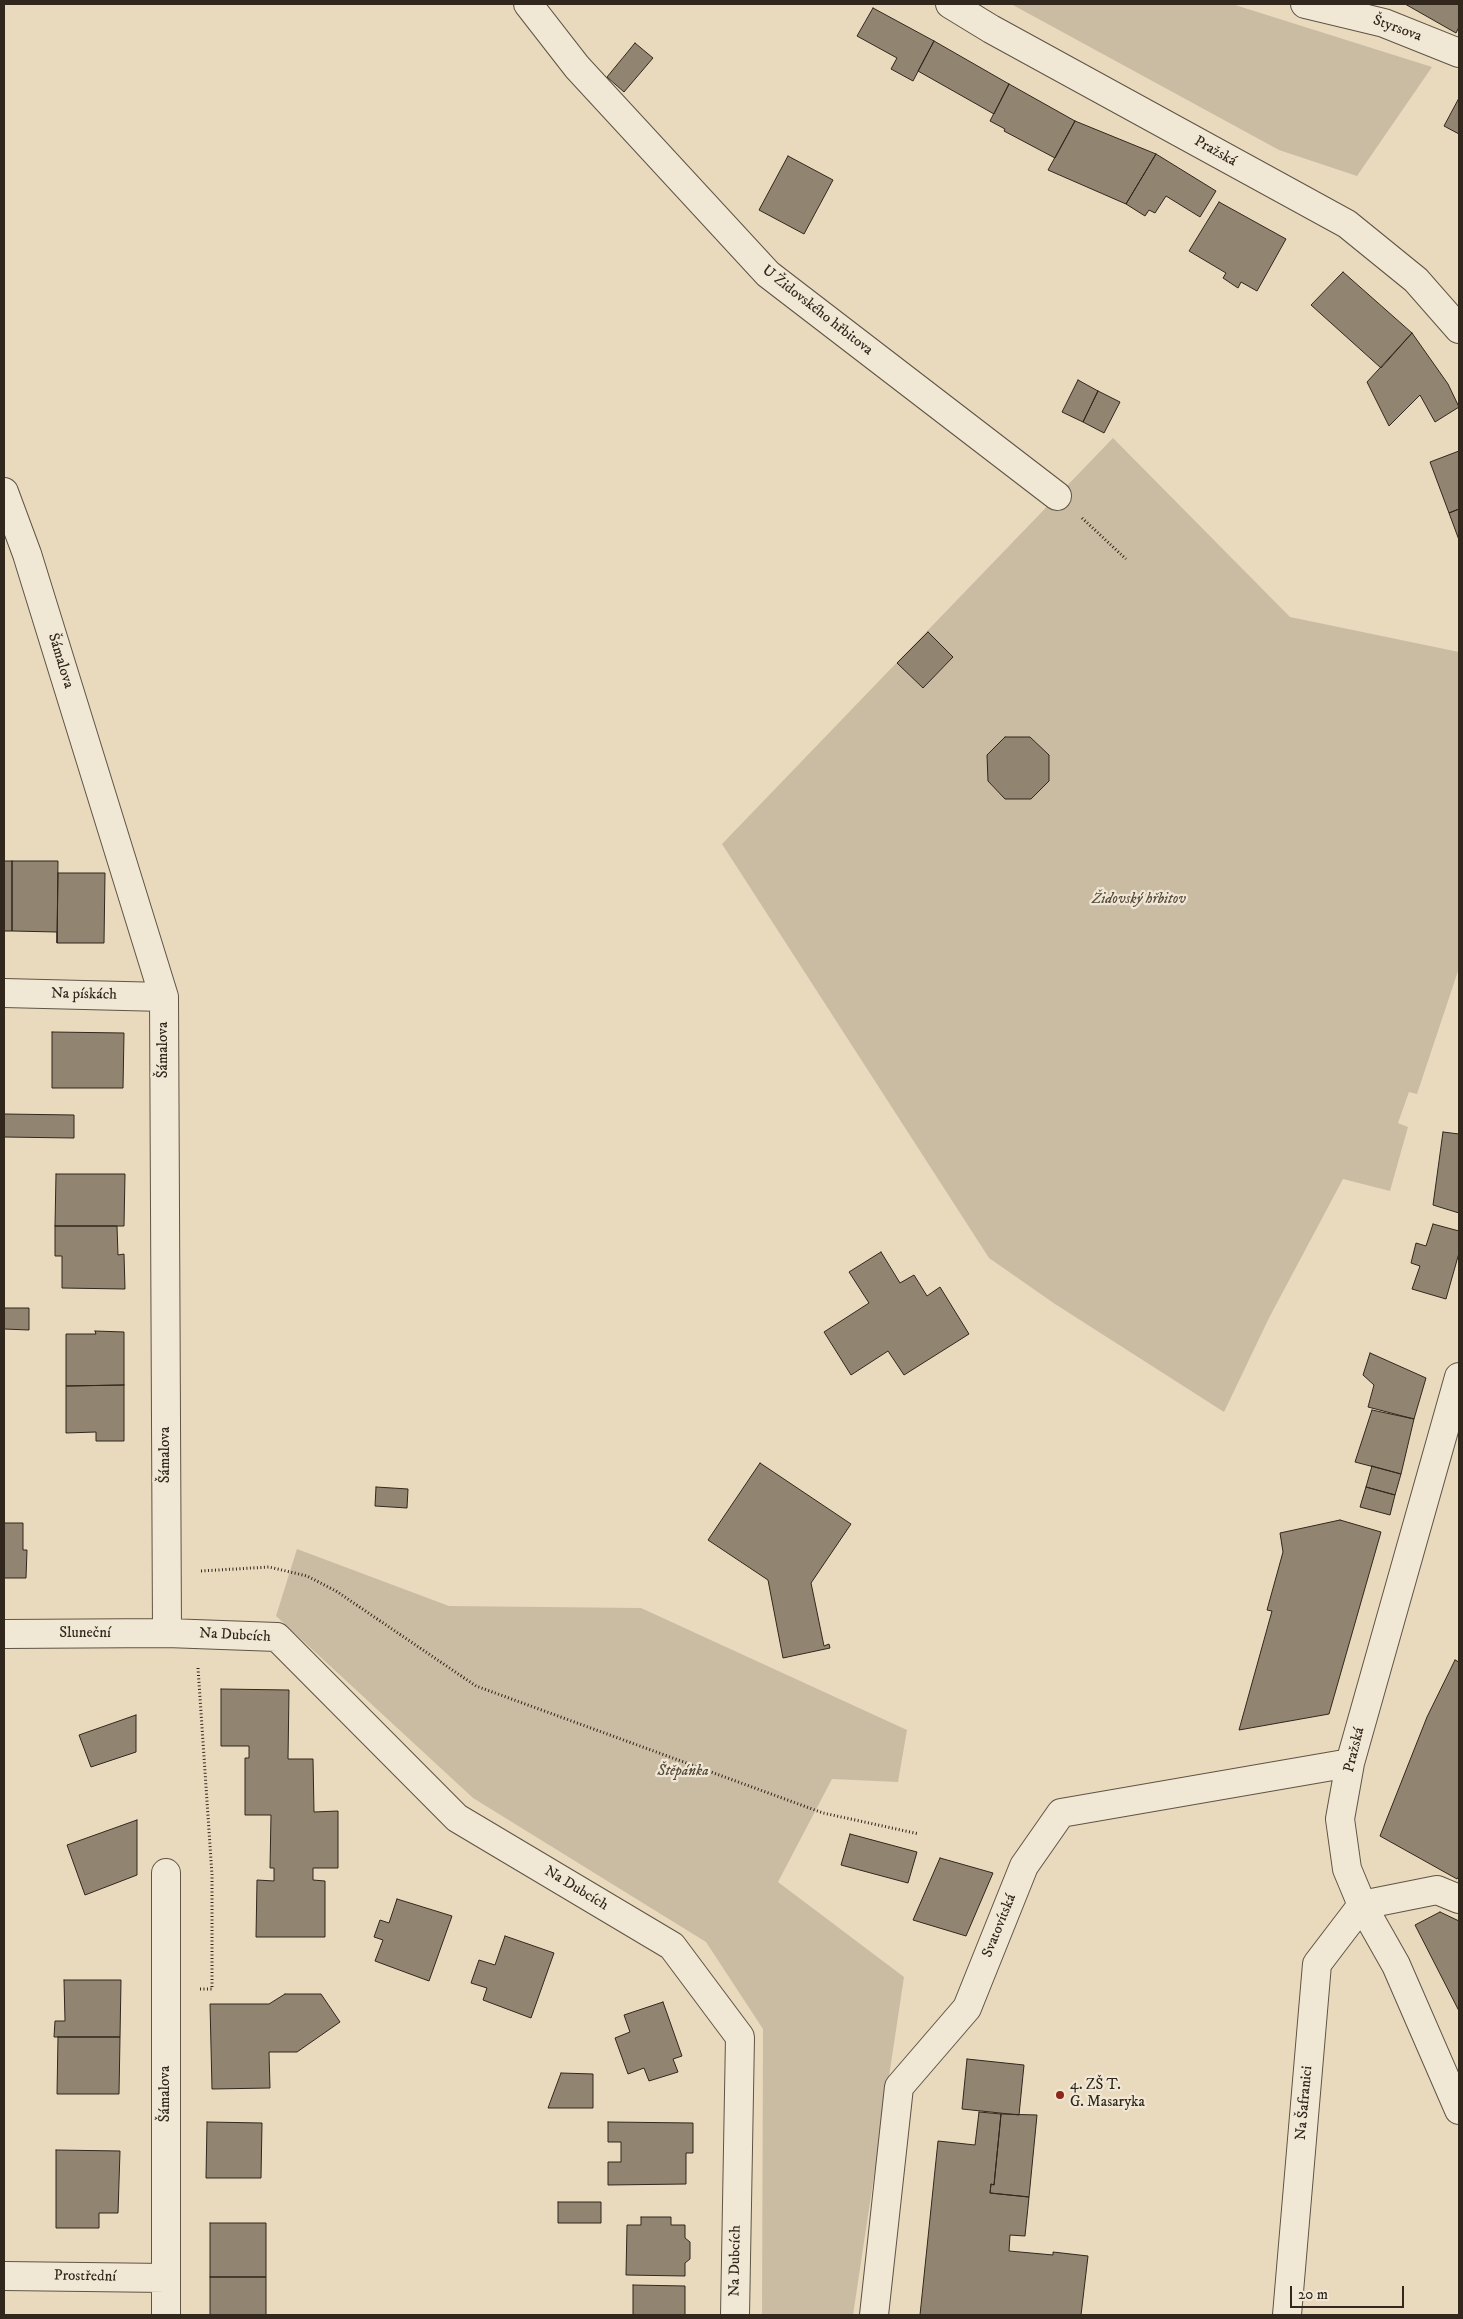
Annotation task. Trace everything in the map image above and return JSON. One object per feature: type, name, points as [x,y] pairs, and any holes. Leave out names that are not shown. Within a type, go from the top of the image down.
[{"type":"street","name":"U Židovského hřbitova","points":[[528,4],[577,67],[768,274],[1057,496]]},
{"type":"street","name":"Pražská","points":[[950,4],[991,30],[1347,224],[1416,280],[1459,329]]},
{"type":"street","name":"Štyrsova","points":[[1305,4],[1384,23],[1459,53]]},
{"type":"street","name":"Šámalova","points":[[4,492],[30,563],[164,997],[167,1633]]},
{"type":"street","name":"Na pískách","points":[[4,993],[164,997]]},
{"type":"street","name":"Pražská","points":[[1459,1377],[1350,1763],[1340,1819],[1347,1869],[1362,1905],[1396,1965],[1459,2110]]},
{"type":"street","name":"Sluneční","points":[[4,1634],[167,1633]]},
{"type":"street","name":"Na Dubcích","points":[[167,1633],[277,1637],[457,1818],[672,1946],[740,2037],[735,2315]]},
{"type":"street","name":"Svatovítská","points":[[874,2315],[899,2087],[967,2008],[1024,1866],[1061,1813],[1350,1763]]},
{"type":"street","name":"Šámalova","points":[[166,1873],[166,2315]]},
{"type":"street","points":[[1362,1905],[1437,1890],[1459,1900]]},
{"type":"street","name":"Na Šafranici","points":[[1287,2315],[1317,1964],[1362,1905]]},
{"type":"street","name":"Prostřední","points":[[4,2276],[166,2278]]},
{"type":"path","points":[[1057,496],[1126,559]]},
{"type":"path","points":[[167,1573],[269,1567],[307,1576],[336,1591],[476,1686],[823,1813],[919,1834]]},
{"type":"path","points":[[166,1990],[212,1989],[212,1875],[198,1658],[200,1634]]},
{"type":"green space","points":[[1011,4],[1232,4],[1432,67],[1357,176],[1279,150]]},
{"type":"green space","name":"Židovský hřbitov","points":[[1113,438],[1290,617],[1459,652],[1459,968],[1417,1094],[1409,1092],[1398,1123],[1408,1127],[1390,1191],[1343,1179],[1269,1318],[1224,1412],[1055,1304],[989,1258],[722,844]]},
{"type":"green space","name":"Štěpánka","points":[[297,1549],[449,1606],[641,1608],[907,1730],[898,1782],[832,1779],[778,1882],[904,1977],[853,2315],[762,2315],[763,2029],[706,1942],[473,1798],[276,1616]]},
{"type":"building","points":[[1405,4],[1459,4],[1459,27],[1456,33]]},
{"type":"building","points":[[873,8],[934,41],[913,81],[891,69],[897,58],[857,36]]},
{"type":"building","points":[[934,41],[1009,84],[994,114],[918,71]]},
{"type":"building","points":[[635,43],[653,58],[624,92],[607,77]]},
{"type":"building","points":[[1009,84],[1075,121],[1055,158],[1004,131],[1005,129],[990,121]]},
{"type":"building","points":[[1459,98],[1459,134],[1444,126]]},
{"type":"building","points":[[1075,121],[1156,154],[1126,204],[1048,170]]},
{"type":"building","points":[[1156,154],[1216,191],[1200,217],[1166,196],[1155,213],[1149,210],[1145,216],[1126,204]]},
{"type":"building","points":[[788,156],[833,180],[804,234],[759,210]]},
{"type":"building","points":[[1219,202],[1286,239],[1257,291],[1241,282],[1238,288],[1223,278],[1226,273],[1189,251]]},
{"type":"building","points":[[1343,272],[1412,333],[1381,368],[1311,305]]},
{"type":"building","points":[[1412,333],[1448,384],[1459,407],[1435,422],[1420,395],[1389,426],[1367,382]]},
{"type":"building","points":[[1078,380],[1098,391],[1083,422],[1062,412]]},
{"type":"building","points":[[1098,391],[1120,402],[1104,433],[1083,422]]},
{"type":"building","points":[[1459,451],[1459,509],[1449,513],[1430,462]]},
{"type":"building","points":[[1459,509],[1459,540],[1449,513]]},
{"type":"building","points":[[928,632],[953,657],[923,688],[897,663]]},
{"type":"building","points":[[1005,737],[1030,737],[1049,755],[1049,781],[1031,799],[1005,799],[988,781],[987,755]]},
{"type":"building","points":[[4,861],[12,861],[12,931],[4,931]]},
{"type":"building","points":[[12,861],[58,861],[57,943],[57,932],[12,931]]},
{"type":"building","points":[[58,873],[105,873],[104,943],[57,943]]},
{"type":"building","points":[[52,1032],[124,1033],[123,1088],[52,1088]]},
{"type":"building","points":[[4,1114],[74,1115],[74,1138],[4,1137]]},
{"type":"building","points":[[1443,1132],[1459,1134],[1459,1213],[1433,1205]]},
{"type":"building","points":[[56,1174],[125,1174],[124,1226],[55,1226]]},
{"type":"building","points":[[1433,1224],[1459,1231],[1459,1253],[1446,1299],[1412,1289],[1420,1266],[1411,1263],[1416,1243],[1426,1246]]},
{"type":"building","points":[[55,1226],[117,1226],[118,1255],[124,1254],[125,1289],[62,1288],[62,1256],[55,1256]]},
{"type":"building","points":[[881,1252],[900,1283],[914,1275],[927,1296],[940,1287],[969,1334],[904,1375],[888,1351],[851,1375],[824,1332],[869,1303],[849,1272]]},
{"type":"building","points":[[4,1308],[29,1308],[29,1330],[4,1329]]},
{"type":"building","points":[[95,1331],[124,1332],[124,1385],[66,1386],[66,1334],[96,1334]]},
{"type":"building","points":[[1370,1353],[1426,1378],[1414,1419],[1368,1407],[1374,1385],[1363,1375]]},
{"type":"building","points":[[124,1385],[124,1441],[96,1441],[96,1432],[66,1433],[66,1386]]},
{"type":"building","points":[[1372,1410],[1414,1419],[1401,1474],[1355,1462]]},
{"type":"building","points":[[760,1463],[851,1524],[811,1583],[824,1646],[829,1644],[830,1648],[783,1658],[768,1580],[708,1540]]},
{"type":"building","points":[[1372,1466],[1401,1474],[1395,1495],[1366,1487]]},
{"type":"building","points":[[376,1487],[408,1489],[407,1508],[375,1506]]},
{"type":"building","points":[[1366,1487],[1395,1495],[1390,1515],[1360,1507]]},
{"type":"building","points":[[1340,1520],[1381,1532],[1329,1714],[1239,1730],[1272,1611],[1267,1610],[1283,1552],[1280,1533]]},
{"type":"building","points":[[4,1523],[23,1523],[23,1550],[27,1550],[26,1578],[4,1578]]},
{"type":"building","points":[[1455,1660],[1459,1662],[1459,1876],[1457,1879],[1380,1836],[1427,1717]]},
{"type":"building","points":[[221,1689],[289,1690],[288,1759],[313,1759],[314,1812],[338,1811],[338,1868],[313,1868],[313,1880],[325,1881],[325,1937],[256,1937],[257,1880],[274,1881],[274,1868],[270,1868],[271,1815],[245,1815],[245,1758],[249,1758],[249,1746],[221,1746]]},
{"type":"building","points":[[136,1715],[136,1752],[91,1767],[79,1735]]},
{"type":"building","points":[[137,1820],[137,1875],[85,1895],[67,1845]]},
{"type":"building","points":[[850,1834],[917,1852],[908,1883],[841,1865]]},
{"type":"building","points":[[940,1858],[993,1873],[966,1936],[913,1920]]},
{"type":"building","points":[[397,1899],[452,1916],[429,1981],[375,1961],[383,1940],[374,1937],[380,1920],[389,1923]]},
{"type":"building","points":[[1440,1912],[1459,1921],[1459,2011],[1415,1925]]},
{"type":"building","points":[[505,1936],[554,1953],[531,2018],[483,2000],[487,1988],[471,1983],[479,1960],[495,1965]]},
{"type":"building","points":[[64,1980],[121,1980],[120,2037],[54,2037],[55,2021],[65,2021]]},
{"type":"building","points":[[285,1994],[321,1994],[340,2022],[297,2052],[269,2052],[270,2088],[212,2089],[210,2004],[269,2004]]},
{"type":"building","points":[[663,2002],[682,2056],[673,2059],[678,2072],[649,2081],[644,2068],[628,2074],[615,2038],[630,2032],[624,2015]]},
{"type":"building","points":[[58,2037],[120,2037],[119,2094],[57,2094]]},
{"type":"building","points":[[967,2059],[1024,2065],[1019,2115],[962,2109]]},
{"type":"building","points":[[561,2073],[593,2074],[593,2108],[548,2108]]},
{"type":"building","points":[[979,2112],[1001,2114],[994,2185],[991,2184],[990,2193],[1029,2197],[1025,2236],[1010,2235],[1009,2251],[1053,2255],[1053,2252],[1088,2256],[1081,2315],[920,2315],[938,2141],[975,2145]]},
{"type":"building","points":[[1001,2114],[1037,2115],[1029,2197],[990,2193],[991,2184],[994,2185]]},
{"type":"building","points":[[207,2122],[262,2123],[261,2178],[206,2178]]},
{"type":"building","points":[[608,2122],[693,2123],[693,2153],[686,2153],[686,2184],[608,2185],[608,2162],[621,2162],[621,2142],[608,2142]]},
{"type":"building","points":[[56,2150],[120,2151],[118,2213],[99,2213],[99,2228],[56,2228]]},
{"type":"building","points":[[558,2202],[601,2202],[601,2223],[558,2223]]},
{"type":"building","points":[[641,2217],[671,2217],[671,2225],[685,2225],[685,2238],[690,2242],[690,2259],[685,2263],[685,2276],[626,2275],[627,2225],[641,2225]]},
{"type":"building","points":[[210,2223],[266,2223],[266,2277],[210,2277]]},
{"type":"building","points":[[210,2277],[266,2277],[266,2315],[210,2315]]},
{"type":"building","points":[[633,2285],[685,2286],[685,2315],[633,2315]]},
{"type":"place","name":"4. ZŠ T. G. Masaryka","points":[[1060,2095]]}]
